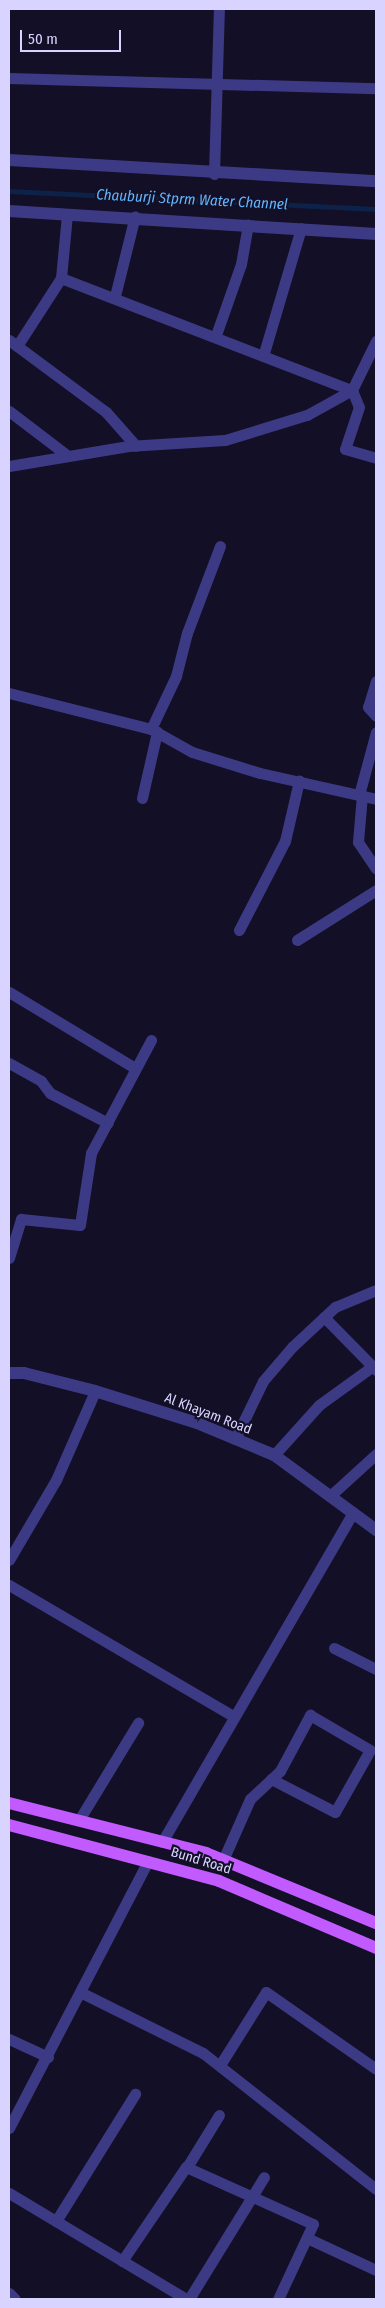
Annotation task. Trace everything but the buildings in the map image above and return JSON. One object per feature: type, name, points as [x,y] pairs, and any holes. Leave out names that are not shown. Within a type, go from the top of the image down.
[{"type":"main road","name":"Bund Road","points":[[9,1803],[162,1842],[223,1860],[376,1923]]},
{"type":"main road","name":"Bund Road","points":[[9,1825],[219,1881],[376,1948]]},
{"type":"street","points":[[214,174],[219,9]]},
{"type":"street","points":[[9,78],[376,88]]},
{"type":"street","points":[[9,160],[214,174],[376,181]]},
{"type":"street","points":[[9,211],[135,216],[376,234]]},
{"type":"street","points":[[67,214],[60,278],[13,343],[106,412],[136,446]]},
{"type":"street","points":[[115,296],[135,216]]},
{"type":"street","points":[[216,334],[241,264],[248,225]]},
{"type":"street","points":[[264,353],[301,228]]},
{"type":"street","points":[[60,278],[115,296],[216,334],[352,390],[359,407],[345,449],[376,458]]},
{"type":"street","points":[[9,466],[136,446],[225,440],[307,415],[352,390],[371,367],[376,341]]},
{"type":"street","points":[[9,412],[68,456]]},
{"type":"street","points":[[142,798],[154,731],[176,676],[187,633],[220,546]]},
{"type":"street","points":[[376,681],[368,707],[376,716]]},
{"type":"street","points":[[9,693],[154,731],[192,752],[299,782],[376,798]]},
{"type":"street","points":[[376,732],[361,795],[358,842],[376,870]]},
{"type":"street","points":[[240,930],[285,841],[299,782]]},
{"type":"street","points":[[297,940],[376,890]]},
{"type":"street","points":[[9,992],[135,1068]]},
{"type":"street","points":[[9,1258],[21,1219],[80,1226],[91,1153],[151,1040]]},
{"type":"street","points":[[9,1063],[41,1081],[50,1093],[108,1123]]},
{"type":"street","points":[[235,1439],[263,1381],[335,1307],[376,1290]]},
{"type":"street","points":[[274,1455],[319,1405],[375,1368],[324,1318]]},
{"type":"street","name":"Al Khayam Road","points":[[9,1373],[24,1372],[95,1391],[235,1439],[274,1455],[376,1530]]},
{"type":"street","points":[[9,1560],[56,1480],[95,1391]]},
{"type":"street","points":[[330,1496],[376,1454]]},
{"type":"street","points":[[162,1842],[353,1512]]},
{"type":"street","points":[[9,1585],[234,1716]]},
{"type":"street","points":[[334,1648],[376,1669]]},
{"type":"street","points":[[223,1860],[250,1799],[271,1779],[310,1715],[370,1750],[335,1812],[271,1779]]},
{"type":"street","points":[[78,1820],[138,1723]]},
{"type":"street","points":[[9,2128],[13,2112],[48,2057],[148,1862]]},
{"type":"street","points":[[220,2064],[266,1992],[376,2068]]},
{"type":"street","points":[[82,1993],[220,2064],[376,2189]]},
{"type":"street","points":[[9,2039],[48,2057]]},
{"type":"street","points":[[56,2221],[135,2094]]},
{"type":"street","points":[[122,2261],[219,2116]]},
{"type":"street","points":[[186,2167],[314,2224],[278,2299]]},
{"type":"street","points":[[9,2193],[187,2299],[264,2177]]},
{"type":"street","points":[[307,2238],[376,2270]]},
{"type":"street","points":[[9,2293],[15,2299]]},
{"type":"waterway","name":"Chauburji Stprm Water Channel","points":[[9,191],[376,209]]}]
